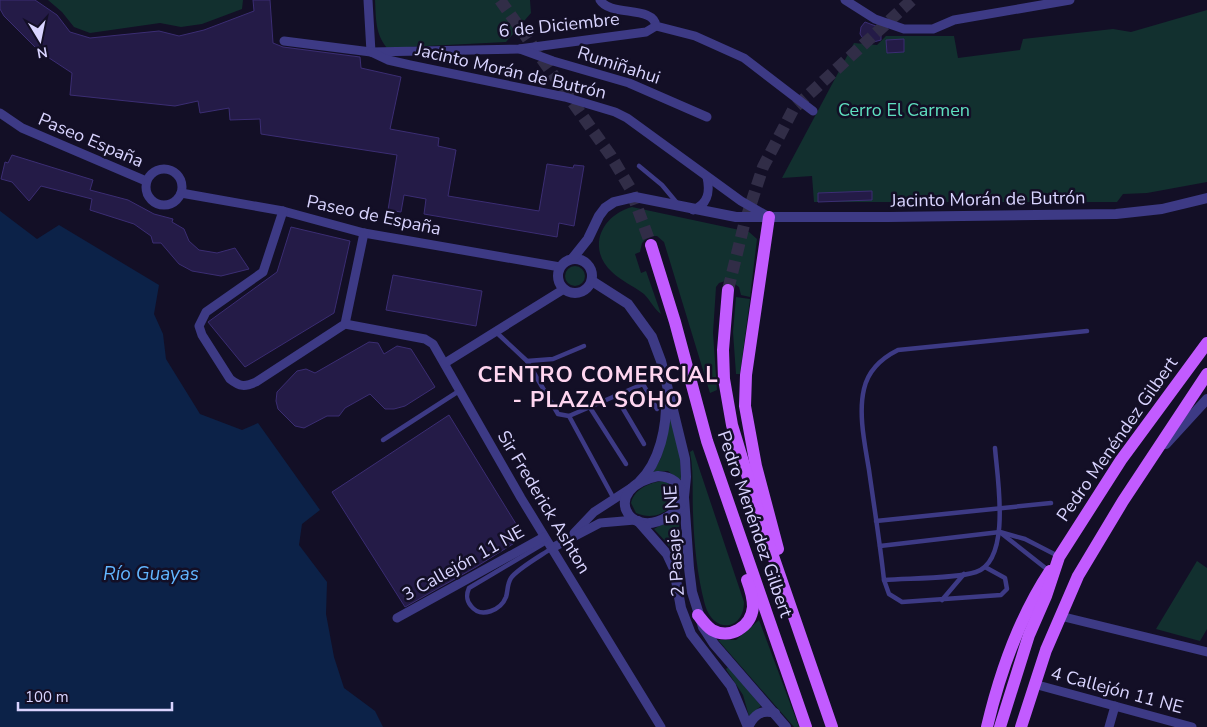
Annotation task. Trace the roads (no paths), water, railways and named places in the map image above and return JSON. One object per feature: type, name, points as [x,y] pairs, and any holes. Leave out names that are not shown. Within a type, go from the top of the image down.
[{"type":"main road","points":[[769,217],[746,375],[745,406],[756,466],[796,624]]},
{"type":"main road","name":"Pedro Menéndez Gilbert","points":[[651,244],[675,322],[707,441],[806,727]]},
{"type":"main road","name":"Pedro Menéndez Gilbert","points":[[728,290],[723,350],[724,379],[732,425],[756,505],[832,727]]},
{"type":"main road","name":"Pedro Menéndez Gilbert","points":[[1000,727],[1026,644],[1046,596],[1059,556],[1121,460],[1207,344]]},
{"type":"main road","name":"Pedro Menéndez Gilbert","points":[[1021,727],[1034,684],[1060,616],[1100,538],[1207,374]]},
{"type":"main road","points":[[698,615],[708,627],[725,634],[738,631],[751,614],[752,598],[745,576],[740,535]]},
{"type":"main road","points":[[987,727],[1018,629],[1035,594],[1059,556]]},
{"type":"street","points":[[368,0],[371,52]]},
{"type":"street","points":[[600,0],[608,8],[642,14],[652,18],[656,26],[696,36],[744,58],[813,111]]},
{"type":"street","points":[[844,0],[875,19],[904,29],[933,28],[954,20],[1070,0]]},
{"type":"street","name":"6 de Diciembre","points":[[284,42],[371,52],[519,49],[646,32],[656,26]]},
{"type":"street","name":"Rumiñahui","points":[[519,49],[553,62],[629,83],[707,117]]},
{"type":"street","name":"Jacinto Morán de Butrón","points":[[371,52],[388,60],[410,66],[565,97],[604,107],[627,118],[707,176],[769,217]]},
{"type":"street","name":"Paseo España","points":[[0,114],[22,128],[146,181],[146,193],[150,199],[161,205],[173,203],[181,193]]},
{"type":"street","points":[[146,181],[153,172],[164,168],[170,169],[179,176],[182,182],[181,193]]},
{"type":"street","points":[[693,210],[703,205],[706,200],[708,189],[707,176]]},
{"type":"street","name":"Paseo de España","points":[[181,193],[283,211],[364,233],[560,267]]},
{"type":"street","name":"Jacinto Morán de Butrón","points":[[572,260],[588,239],[599,216],[614,202],[635,197],[736,217],[1116,214],[1162,209],[1207,198]]},
{"type":"street","points":[[283,211],[263,272],[206,312],[199,326],[202,335],[230,379],[237,384],[246,386],[346,324],[364,233]]},
{"type":"street","points":[[572,260],[578,260],[588,265],[592,276],[592,281],[585,290],[574,294],[564,290],[558,277],[560,267],[572,260]]},
{"type":"street","name":"2 Pasaje 5 NE","points":[[592,281],[628,304],[641,320],[652,337],[664,372],[685,459],[684,497],[689,568],[698,615],[714,644],[786,727]]},
{"type":"street","points":[[445,363],[564,290]]},
{"type":"street","name":"Sir Frederick Ashton","points":[[346,324],[425,339],[434,344],[459,391],[548,542],[661,727]]},
{"type":"street","name":"2 Pasaje 5 NE","points":[[633,486],[649,468],[659,446],[666,408],[664,372]]},
{"type":"street","name":"Pedro Menéndez Gilbert","points":[[1146,465],[1207,399]]},
{"type":"street","points":[[653,478],[669,478],[678,483],[684,497],[678,509],[661,521],[637,521],[629,516],[625,505],[633,486],[653,478]]},
{"type":"street","name":"3 Callejón 11 NE","points":[[570,537],[594,512],[633,486]]},
{"type":"street","name":"2 Pasaje 5 NE","points":[[637,521],[667,554],[674,570],[685,621],[698,644],[731,686],[748,727]]},
{"type":"street","name":"3 Callejón 11 NE","points":[[397,618],[548,542],[570,537],[600,523],[637,521]]},
{"type":"street","points":[[1060,616],[1207,652]]},
{"type":"street","name":"4 Callejón 11 NE","points":[[1034,684],[1188,726]]},
{"type":"street","points":[[1109,727],[1115,706]]},
{"type":"street","points":[[748,727],[758,713],[768,711],[775,713]]},
{"type":"lane","points":[[639,166],[662,185],[680,206]]},
{"type":"lane","points":[[985,567],[1004,578],[1007,585],[1004,593],[996,596],[902,602],[889,594],[884,580],[864,439],[863,398],[866,382],[878,363],[898,350],[1087,331]]},
{"type":"lane","points":[[496,332],[527,360],[558,414],[569,416],[643,384],[657,409]]},
{"type":"lane","points":[[527,360],[553,359],[584,346]]},
{"type":"lane","points":[[383,440],[459,391]]},
{"type":"lane","points":[[615,395],[644,444]]},
{"type":"lane","points":[[589,406],[626,464]]},
{"type":"lane","points":[[569,416],[614,499]]},
{"type":"lane","points":[[884,580],[964,574],[978,571],[985,567],[990,560],[1000,532],[995,448]]},
{"type":"lane","points":[[876,521],[1051,503]]},
{"type":"lane","points":[[880,546],[1000,532],[1025,539],[1059,556]]},
{"type":"lane","points":[[1000,532],[1049,572]]},
{"type":"lane","points":[[548,542],[511,577],[506,598],[496,609],[486,613],[474,610],[466,596],[469,588],[548,542]]},
{"type":"lane","points":[[942,600],[964,574]]},
{"type":"water","name":"Río Guayas","points":[[0,211],[37,239],[59,225],[159,285],[154,314],[163,334],[166,359],[200,414],[242,430],[258,423],[320,510],[302,524],[299,545],[327,582],[326,614],[334,657],[344,688],[375,711],[383,727],[0,727]]},
{"type":"tunnel","points":[[500,0],[611,156],[630,188],[651,245]]},
{"type":"tunnel","points":[[728,290],[744,225],[763,167],[794,108],[912,0]]},
{"type":"district","name":"CENTRO COMERCIAL - PLAZA SOHO","points":[[598,388]]},
{"type":"park label","name":"Cerro El Carmen","points":[[904,110]]}]
